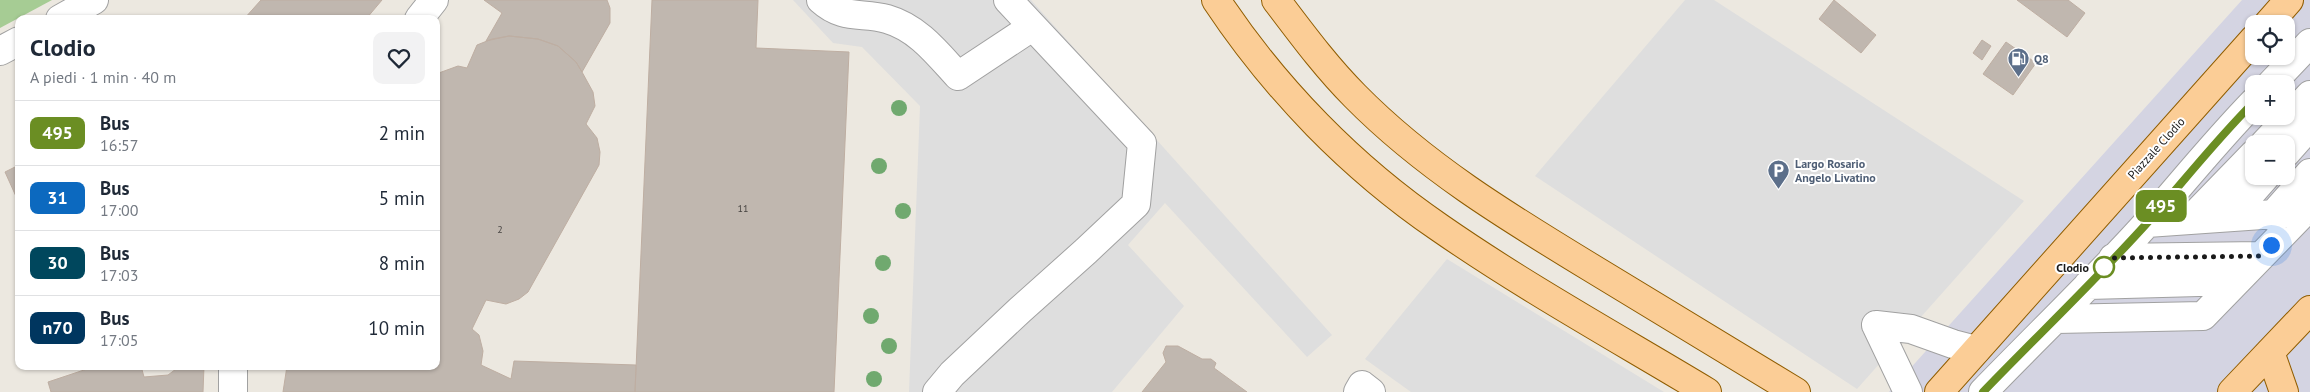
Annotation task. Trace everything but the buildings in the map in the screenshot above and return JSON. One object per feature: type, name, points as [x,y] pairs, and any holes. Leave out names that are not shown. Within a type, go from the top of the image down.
[{"type":"main road","points":[[1216,0],[1261,60],[1327,136],[1416,211],[1515,276],[1707,392]]},
{"type":"main road","points":[[1276,0],[1294,25],[1355,96],[1397,136],[1445,175],[1505,216],[1796,392]]},
{"type":"main road","points":[[2276,15],[2289,0]]},
{"type":"main road","name":"Piazzale Clodio","points":[[1940,392],[2245,49]]},
{"type":"main road","points":[[2232,392],[2310,310]]},
{"type":"main road","points":[[2270,352],[2284,392]]},
{"type":"street","points":[[67,15],[94,0]]},
{"type":"street","points":[[422,15],[434,0]]},
{"type":"street","points":[[821,0],[829,7],[844,14],[885,19],[907,27],[922,37],[958,76],[1032,27]]},
{"type":"street","points":[[937,392],[952,374],[1136,204],[1142,143],[1008,0]]},
{"type":"street","points":[[0,51],[15,43]]},
{"type":"street","points":[[2280,75],[2310,43]]},
{"type":"street","points":[[2272,135],[2310,95]]},
{"type":"street","points":[[1983,392],[2056,319],[2146,223],[2245,111]]},
{"type":"street","points":[[2295,143],[2310,126]]},
{"type":"street","points":[[2190,220],[2245,163]]},
{"type":"street","points":[[2272,216],[2310,173]]},
{"type":"street","points":[[2230,217],[2258,185]]},
{"type":"street","points":[[2146,223],[2272,216],[2307,209]]},
{"type":"street","points":[[2056,319],[2204,316],[2307,209]]},
{"type":"street","points":[[2113,258],[2260,256]]},
{"type":"street","points":[[2088,285],[2236,281]]},
{"type":"street","points":[[1908,392],[1876,325],[1910,329],[1976,350]]},
{"type":"street","points":[[233,370],[233,392]]},
{"type":"street","points":[[1358,392],[1362,385],[1371,392]]},
{"type":"green space","points":[[0,0],[52,0],[24,15],[15,15],[15,20],[0,28]]},
{"type":"shaded area","points":[[793,0],[1031,0],[1332,335],[1307,357],[1165,203],[1128,245],[1184,306],[1112,392],[909,392],[920,106],[862,47],[833,43]]},
{"type":"shaded area","name":"Largo Rosario Angelo Livatino","points":[[1685,0],[1714,0],[2024,201],[1857,389],[1535,176]]},
{"type":"shaded area","points":[[2242,0],[2310,0],[2310,392],[1889,392]]},
{"type":"shaded area","points":[[1447,259],[1664,392],[1411,392],[1365,359]]},
{"type":"bus line","name":"495","points":[[1983,392],[2056,319],[2146,223],[2245,111]]},
{"type":"place","name":"Q8","points":[[2018,77]]},
{"type":"place","name":"Largo Rosario Angelo Livatino","points":[[1779,189]]},
{"type":"place","name":"Clodio","points":[[2104,267]]},
{"type":"route","points":[[2104,267],[2100,272],[2113,258],[2260,256],[2271,245]]}]
